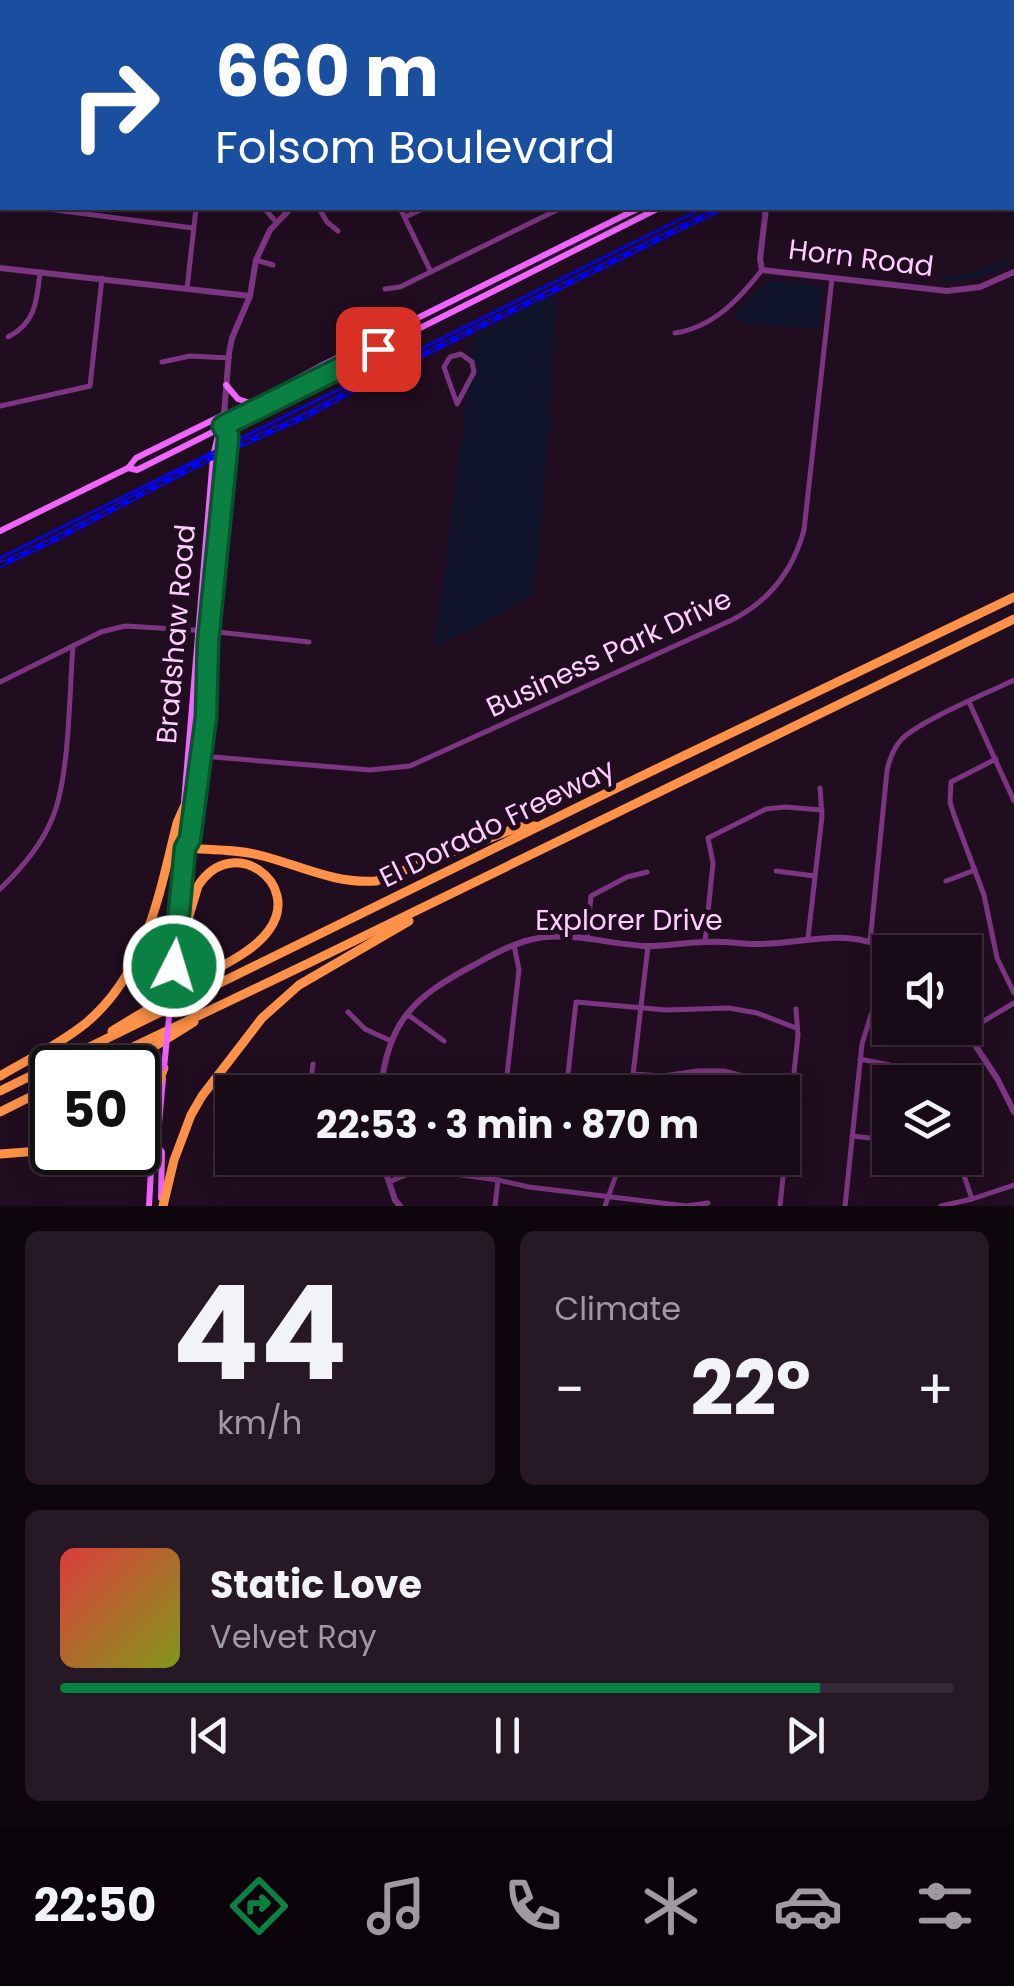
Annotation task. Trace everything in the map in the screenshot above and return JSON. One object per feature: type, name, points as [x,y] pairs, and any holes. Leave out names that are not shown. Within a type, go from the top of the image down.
[{"type":"highway","name":"El Dorado Freeway","points":[[93,1045],[1014,597]]},
{"type":"highway","name":"El Dorado Freeway","points":[[136,1045],[1014,619]]},
{"type":"highway","points":[[0,1076],[84,1024],[119,988],[147,935],[184,807]]},
{"type":"highway","points":[[185,848],[258,854],[338,880],[376,881],[519,827],[543,825]]},
{"type":"highway","points":[[86,1045],[239,956],[263,937],[277,914],[278,900],[267,876],[243,863],[217,866],[205,875],[198,886],[174,966]]},
{"type":"highway","points":[[162,1206],[191,1115],[262,1018],[299,985],[468,886]]},
{"type":"highway","points":[[157,1045],[225,1002]]},
{"type":"highway","points":[[160,1079],[164,1068]]},
{"type":"highway","name":"El Dorado Freeway","points":[[0,1090],[30,1076]]},
{"type":"highway","points":[[0,1112],[30,1097]]},
{"type":"highway","points":[[0,1154],[30,1152]]},
{"type":"main road","points":[[0,531],[128,468],[136,458],[635,210]]},
{"type":"main road","points":[[619,227],[621,222],[645,210]]},
{"type":"main road","points":[[128,468],[137,470],[655,210]]},
{"type":"main road","points":[[226,386],[238,399],[252,403]]},
{"type":"main road","name":"Bradshaw Road","points":[[160,1113],[185,848],[184,807],[213,457],[217,434],[223,426],[228,440],[201,756],[190,839],[185,848]]},
{"type":"main road","points":[[194,442],[205,443],[213,457]]},
{"type":"main road","points":[[192,711],[193,742],[201,756]]},
{"type":"main road","name":"Bradshaw Road","points":[[160,1150],[162,1206]]},
{"type":"main road","name":"Bradshaw Road","points":[[149,1206],[151,1175]]},
{"type":"street","points":[[55,210],[194,228]]},
{"type":"street","points":[[187,290],[196,210]]},
{"type":"street","points":[[266,210],[276,222]]},
{"type":"street","name":"Bradshaw Road","points":[[223,426],[229,358],[250,296],[256,260],[264,239],[290,210]]},
{"type":"street","points":[[320,210],[338,231]]},
{"type":"street","points":[[401,210],[431,272]]},
{"type":"street","points":[[405,217],[421,210]]},
{"type":"street","points":[[385,289],[431,272],[556,210]]},
{"type":"street","name":"Horn Road","points":[[766,210],[762,270],[947,291],[980,287],[1014,272]]},
{"type":"street","points":[[256,260],[274,265]]},
{"type":"street","points":[[0,268],[250,296]]},
{"type":"street","points":[[675,333],[696,328],[722,314],[762,270]]},
{"type":"street","points":[[8,337],[22,329],[32,316],[40,272]]},
{"type":"street","points":[[0,406],[90,386],[102,278]]},
{"type":"street","name":"Business Park Drive","points":[[201,756],[370,770],[410,766],[732,620],[755,606],[787,572],[804,530],[832,278]]},
{"type":"street","points":[[458,354],[470,359],[474,372],[457,404],[448,380],[444,367],[447,359],[458,354]]},
{"type":"street","points":[[162,362],[190,356],[229,358]]},
{"type":"street","points":[[0,682],[100,632],[119,627],[199,630],[308,642]]},
{"type":"street","points":[[0,889],[30,856],[56,806],[65,748],[72,646]]},
{"type":"street","points":[[870,942],[890,758],[896,746],[910,732],[1014,680]]},
{"type":"street","points":[[969,702],[1014,802]]},
{"type":"street","points":[[996,760],[951,782],[952,808],[987,906],[995,952],[1014,993]]},
{"type":"street","points":[[808,938],[822,810],[820,788]]},
{"type":"street","points":[[705,942],[713,864],[708,838],[766,808],[822,810]]},
{"type":"street","points":[[946,881],[975,870]]},
{"type":"street","points":[[776,871],[815,876]]},
{"type":"street","points":[[587,939],[591,896],[646,872]]},
{"type":"street","name":"Explorer Drive","points":[[383,1075],[391,1041],[407,1014],[436,986],[514,944],[547,937],[648,946],[759,944],[834,937],[870,942]]},
{"type":"street","points":[[507,1075],[519,970],[514,944]]},
{"type":"street","points":[[648,946],[633,1074],[648,1075]]},
{"type":"street","points":[[568,1075],[576,1002],[666,1010],[729,1008],[770,1017],[796,1028]]},
{"type":"street","points":[[982,1020],[1014,1003]]},
{"type":"street","points":[[794,1075],[796,1009]]},
{"type":"street","points":[[348,1012],[365,1030],[391,1041]]},
{"type":"street","points":[[844,1206],[860,1059],[872,1013]]},
{"type":"street","points":[[407,1014],[444,1042]]},
{"type":"street","points":[[976,1045],[1014,1112]]},
{"type":"street","points":[[860,1059],[890,1065]]},
{"type":"street","points":[[312,1075],[313,1064]]},
{"type":"street","points":[[670,1075],[697,1071],[737,1075]]},
{"type":"street","points":[[852,1136],[872,1138]]},
{"type":"street","points":[[389,1182],[426,1171],[686,1206],[708,1203]]},
{"type":"street","points":[[387,1175],[400,1206]]},
{"type":"street","points":[[605,1206],[616,1175]]},
{"type":"street","points":[[780,1206],[782,1175]]},
{"type":"street","points":[[964,1175],[972,1199]]},
{"type":"street","points":[[495,1206],[498,1180]]},
{"type":"street","points":[[941,1206],[1014,1185]]},
{"type":"shaded area","points":[[1009,258],[1012,263],[988,274],[945,282],[943,271],[945,276],[970,273]]},
{"type":"shaded area","points":[[776,280],[823,289],[819,329],[744,323],[733,314],[765,283]]},
{"type":"shaded area","points":[[556,293],[550,426],[534,593],[472,630],[435,646],[475,335]]},
{"type":"tram line","points":[[0,558],[699,210]]},
{"type":"railway","points":[[0,565],[717,210]]},
{"type":"route","points":[[174,966],[185,848],[190,839],[206,717],[208,642],[228,440],[223,426],[378,349]]}]
